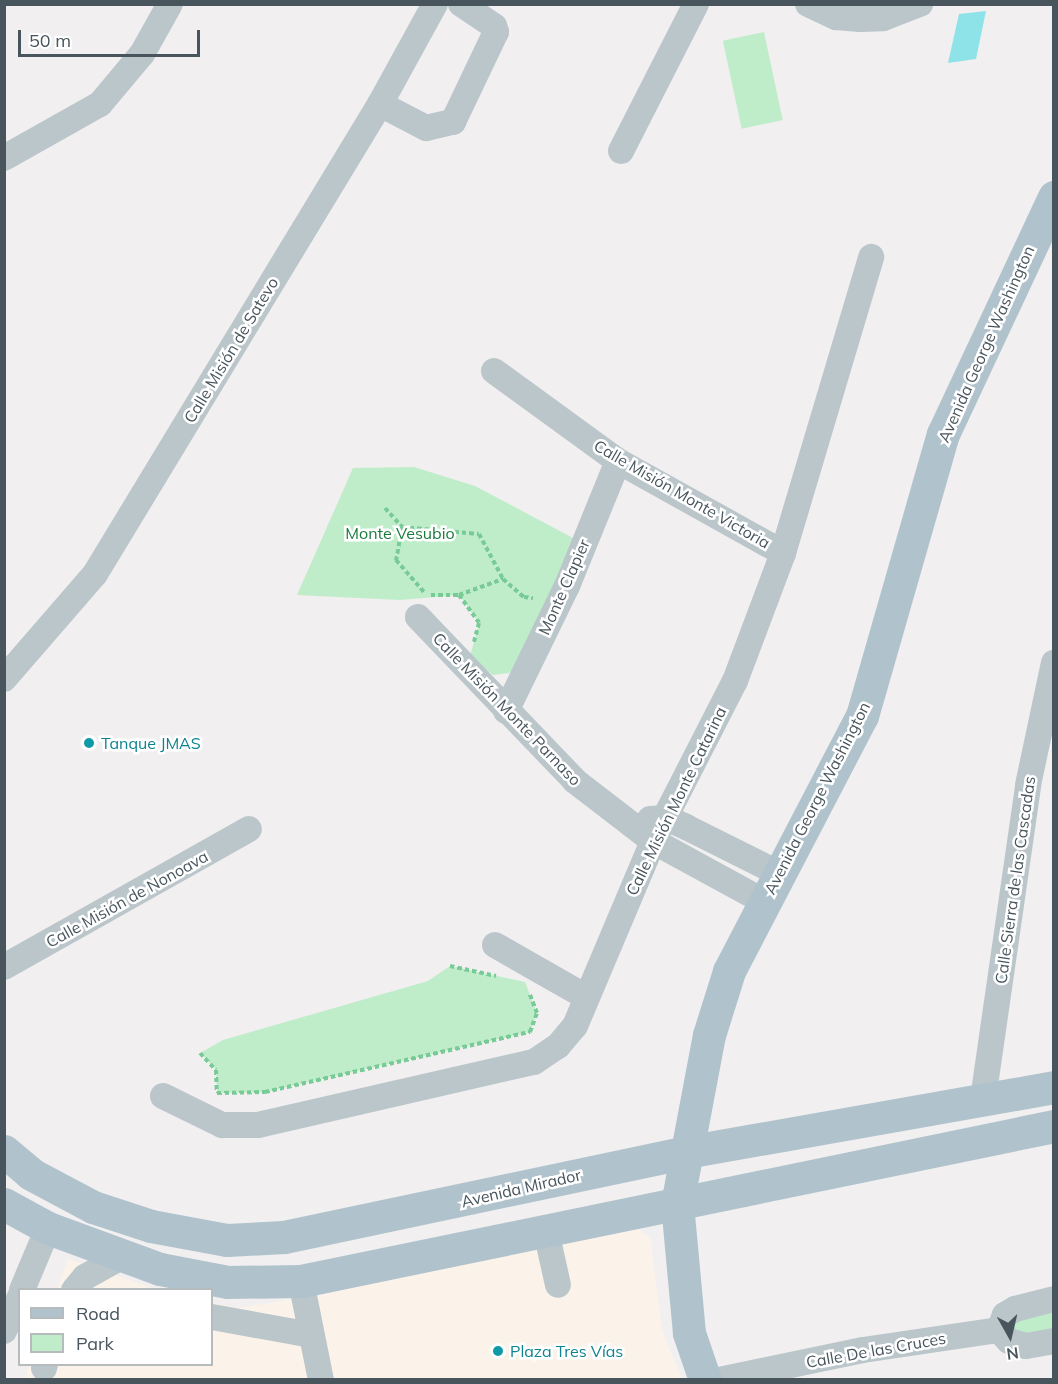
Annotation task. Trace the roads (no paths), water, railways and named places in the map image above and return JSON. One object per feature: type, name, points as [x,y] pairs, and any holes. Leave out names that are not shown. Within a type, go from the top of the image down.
[{"type":"main road","name":"Avenida George Washington","points":[[705,1380],[689,1333],[677,1204],[709,1035],[726,981],[862,716],[898,604],[943,434],[1053,196]]},
{"type":"main road","name":"Avenida Mirador","points":[[4,1150],[31,1174],[93,1207],[151,1226],[227,1240],[284,1237],[360,1224],[686,1152],[1053,1087]]},
{"type":"main road","points":[[4,1204],[48,1228],[160,1269],[228,1282],[301,1281],[1053,1126]]},
{"type":"street","points":[[4,158],[100,104],[142,54],[170,4]]},
{"type":"street","name":"Calle Misión de Satevo","points":[[4,679],[95,574],[380,104],[435,4]]},
{"type":"street","points":[[380,104],[426,128],[453,122],[496,32],[494,26],[461,4]]},
{"type":"street","points":[[621,151],[696,4]]},
{"type":"street","points":[[808,4],[836,17],[860,19],[884,18],[920,4]]},
{"type":"street","name":"Calle Misión Monte Catarina","points":[[163,1096],[222,1125],[249,1126],[522,1065],[558,1046],[575,1026],[653,842],[735,681],[783,553],[871,257]]},
{"type":"street","name":"Calle Misión Monte Victoria","points":[[494,371],[618,461],[783,553]]},
{"type":"street","name":"Monte Clapier","points":[[506,711],[558,604],[618,461]]},
{"type":"street","name":"Calle Misión Monte Parnaso","points":[[420,603],[506,711],[575,781],[653,842],[772,888]]},
{"type":"street","name":"Calle Sierra de las Cascadas","points":[[983,1099],[1028,785],[1053,663]]},
{"type":"street","points":[[626,820],[666,818],[772,888]]},
{"type":"street","name":"Calle Misión de Nonoava","points":[[4,967],[249,830]]},
{"type":"street","points":[[495,945],[586,997]]},
{"type":"street","points":[[23,1288],[48,1228]]},
{"type":"street","points":[[546,1230],[558,1285]]},
{"type":"street","points":[[76,1288],[85,1276],[123,1256]]},
{"type":"street","points":[[301,1281],[321,1380]]},
{"type":"street","points":[[1053,1299],[1015,1309],[1005,1315],[999,1330],[1009,1341],[1026,1346],[1053,1341]]},
{"type":"street","points":[[4,1331],[18,1300]]},
{"type":"street","points":[[213,1317],[311,1335]]},
{"type":"street","name":"Calle De las Cruces","points":[[719,1380],[863,1350],[999,1330]]},
{"type":"water","points":[[986,11],[976,59],[948,63],[959,14]]},
{"type":"place","name":"Tanque JMAS","points":[[89,743]]},
{"type":"place","name":"Plaza Tres Vías","points":[[498,1351]]},
{"type":"park label","name":"Monte Vesubio","points":[[400,533]]}]
